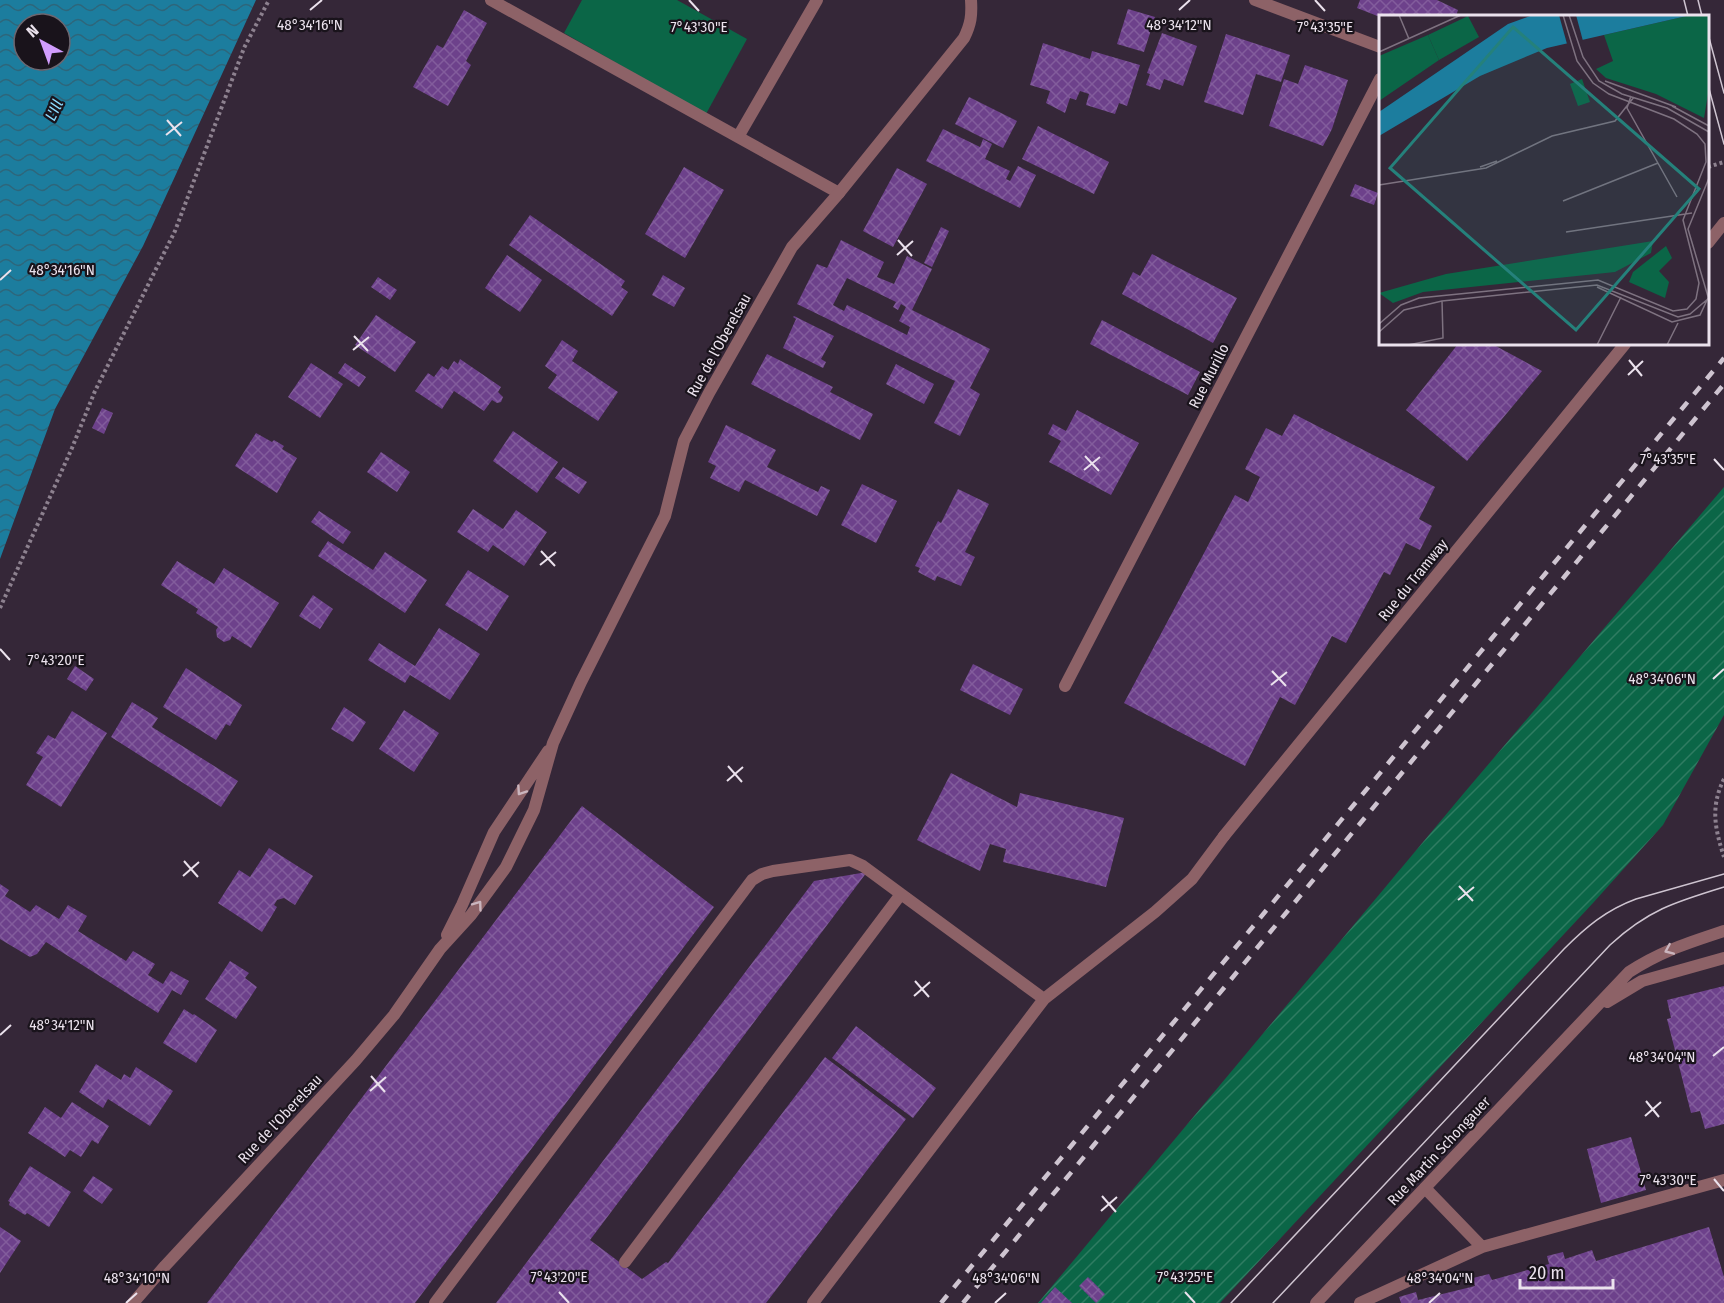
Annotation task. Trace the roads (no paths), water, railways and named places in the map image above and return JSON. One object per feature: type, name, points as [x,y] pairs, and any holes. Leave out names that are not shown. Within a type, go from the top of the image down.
[{"type":"street","points":[[491,0],[839,193]]},
{"type":"street","points":[[738,137],[817,0]]},
{"type":"street","name":"Rue de l'Oberelsau","points":[[133,1303],[356,1060],[394,1015],[440,949],[471,915],[506,867],[534,810],[553,743],[581,682],[665,516],[680,454],[691,427],[792,247],[839,193],[964,38],[970,27],[971,0]]},
{"type":"street","points":[[1255,0],[1379,47]]},
{"type":"street","name":"Rue Murillo","points":[[1065,686],[1379,81]]},
{"type":"street","points":[[1709,241],[1724,222]]},
{"type":"street","name":"Rue du Tramway","points":[[813,1303],[1044,999],[1155,912],[1192,879],[1224,836],[1624,345]]},
{"type":"street","name":"Rue de l'Oberelsau","points":[[440,949],[494,832],[553,743]]},
{"type":"street","points":[[435,1303],[752,880],[762,874],[850,860],[863,866],[1044,999]]},
{"type":"street","points":[[625,1262],[901,894]]},
{"type":"street","name":"Rue Martin Schongauer","points":[[1316,1303],[1623,977],[1649,959],[1671,948],[1724,931]]},
{"type":"street","name":"Rue Martin Schongauer","points":[[1584,1019],[1620,993],[1642,981],[1724,958]]},
{"type":"street","points":[[1360,1303],[1482,1247],[1724,1180]]},
{"type":"street","points":[[1425,1188],[1482,1247]]},
{"type":"water","name":"L'Ill","points":[[0,0],[256,0],[143,246],[55,409],[0,559]]},
{"type":"tram line","points":[[1684,0],[1688,15]]},
{"type":"tram line","points":[[1698,0],[1702,15]]},
{"type":"tram line","points":[[1709,38],[1724,93]]},
{"type":"tram line","points":[[1709,89],[1724,144]]},
{"type":"tram line","points":[[1231,1303],[1580,933],[1625,903],[1724,874]]},
{"type":"tram line","points":[[1273,1303],[1610,945],[1637,923],[1663,908],[1724,887]]},
{"type":"railway","points":[[941,1303],[1724,358]]},
{"type":"railway","points":[[963,1303],[1724,384]]}]
